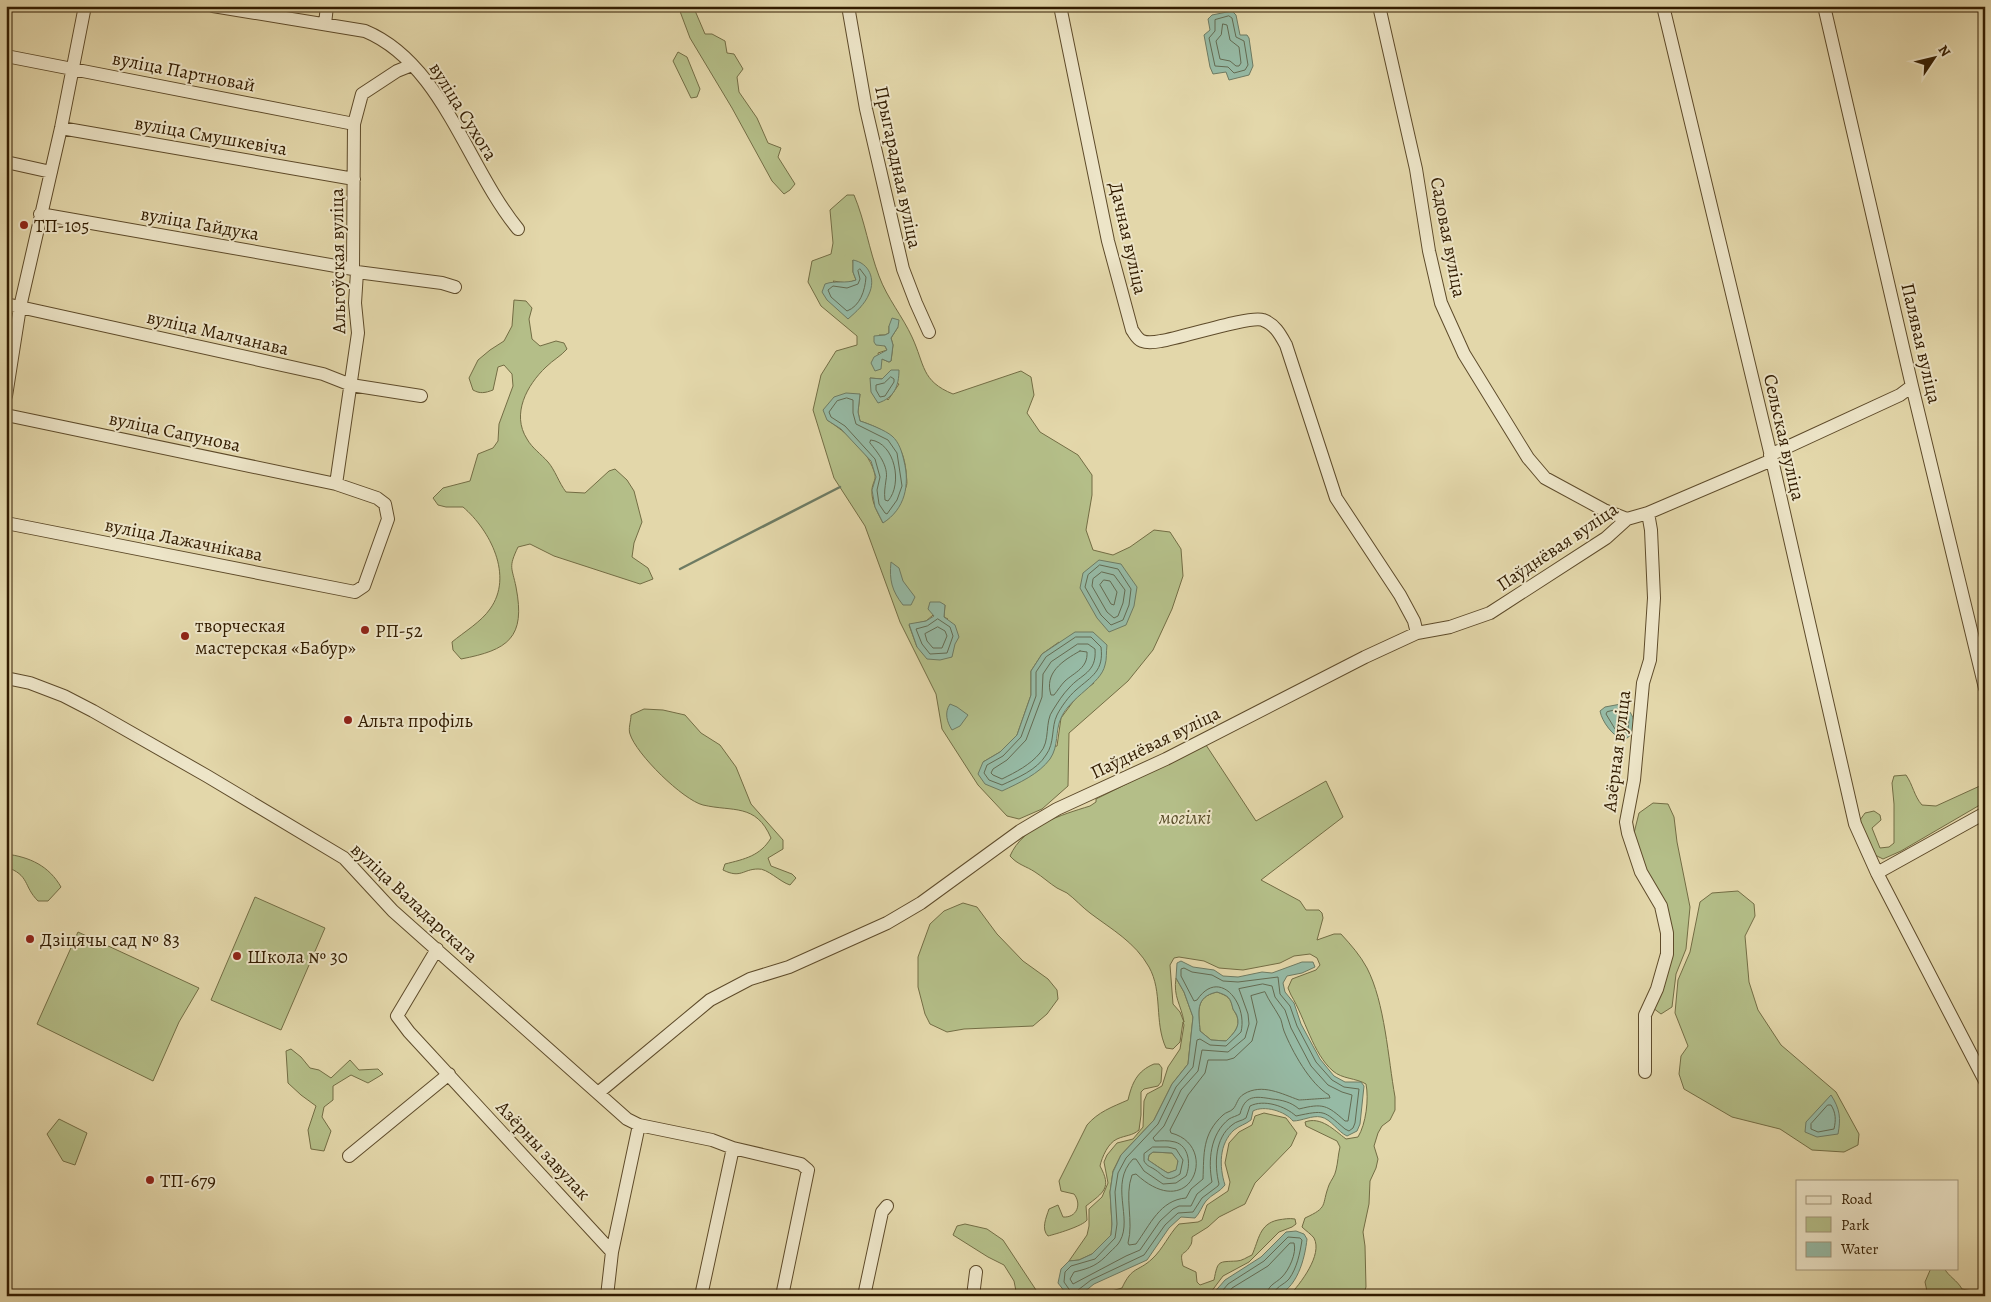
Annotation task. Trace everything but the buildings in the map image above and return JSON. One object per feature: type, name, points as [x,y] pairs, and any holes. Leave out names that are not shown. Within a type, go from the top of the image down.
[{"type":"street","points":[[6,396],[20,308],[61,128],[85,6]]},
{"type":"street","name":"вуліца Сухога","points":[[213,6],[365,30],[380,37],[398,50],[425,78],[508,217],[518,229]]},
{"type":"street","points":[[325,24],[327,6]]},
{"type":"street","name":"Прыгарадная вуліца","points":[[848,6],[866,109],[902,269],[929,332]]},
{"type":"street","name":"Дачная вуліца","points":[[1060,6],[1108,241],[1132,330],[1137,338],[1143,342],[1170,340],[1252,318],[1264,320],[1272,325],[1286,345],[1336,498],[1400,595],[1414,621],[1417,633]]},
{"type":"street","name":"Садовая вуліца","points":[[1379,6],[1416,169],[1428,251],[1441,303],[1464,354],[1528,458],[1544,478],[1604,510],[1627,519]]},
{"type":"street","name":"Сельская вуліца","points":[[1663,6],[1771,458],[1855,824],[1877,873],[1985,1081]]},
{"type":"street","name":"Палявая вуліца","points":[[1824,6],[1912,386],[1985,688]]},
{"type":"street","name":"вуліца Партновай","points":[[6,56],[354,124]]},
{"type":"street","name":"Альгоўская вуліца","points":[[336,484],[352,385],[358,333],[355,303],[354,124],[362,94],[397,71],[412,65]]},
{"type":"street","name":"вуліца Смушкевіча","points":[[61,128],[354,179]]},
{"type":"street","points":[[6,162],[50,172]]},
{"type":"street","name":"вуліца Гайдука","points":[[40,214],[455,287]]},
{"type":"street","name":"вуліца Малчанава","points":[[6,304],[323,374],[352,385],[421,396]]},
{"type":"street","name":"Паўднёвая вуліца","points":[[598,1093],[710,1000],[750,979],[789,967],[887,923],[921,903],[1020,831],[1057,809],[1166,759],[1365,657],[1417,633],[1450,627],[1490,613],[1606,538],[1627,519],[1648,513],[1771,458],[1900,395],[1912,386]]},
{"type":"street","name":"вуліца Сапунова","points":[[6,415],[336,484],[377,498],[385,504],[388,511],[388,519],[364,586],[355,592]]},
{"type":"street","name":"Азёрная вуліца","points":[[1645,1072],[1646,1015],[1657,989],[1667,954],[1667,933],[1661,906],[1641,872],[1626,822],[1634,780],[1643,683],[1650,660],[1654,598],[1651,530],[1648,513]]},
{"type":"street","name":"вуліца Лажачнікава","points":[[6,524],[355,592]]},
{"type":"street","name":"вуліца Валадарскага","points":[[6,678],[30,683],[64,696],[93,711],[208,776],[344,858],[393,911],[598,1093],[627,1118],[639,1125]]},
{"type":"street","points":[[1877,873],[1985,813]]},
{"type":"street","name":"Азёрны завулак","points":[[437,949],[397,1016],[409,1032],[612,1252]]},
{"type":"street","points":[[349,1156],[449,1074]]},
{"type":"street","points":[[607,1296],[612,1252],[639,1125],[712,1140],[733,1148],[800,1164],[808,1170],[782,1296]]},
{"type":"street","points":[[702,1296],[733,1148]]},
{"type":"street","points":[[864,1296],[882,1212],[887,1206]]},
{"type":"street","points":[[972,1296],[976,1272]]},
{"type":"green space","points":[[678,6],[693,6],[705,34],[712,34],[725,41],[727,53],[734,54],[743,69],[737,77],[739,92],[757,118],[768,143],[781,148],[778,157],[795,184],[784,194],[772,181],[732,108],[690,38]]},
{"type":"green space","points":[[678,52],[687,57],[700,89],[697,97],[691,98],[673,61]]},
{"type":"green space","points":[[847,195],[854,195],[882,284],[908,330],[925,371],[935,384],[953,394],[1021,371],[1031,377],[1034,395],[1027,413],[1040,432],[1078,455],[1092,475],[1092,495],[1086,530],[1093,550],[1113,555],[1130,547],[1154,530],[1170,532],[1181,549],[1183,576],[1172,609],[1153,650],[1128,681],[1069,733],[1068,786],[1042,809],[1019,819],[1007,816],[978,785],[942,729],[936,694],[900,622],[865,526],[834,478],[813,410],[821,375],[836,351],[857,345],[857,336],[821,306],[808,282],[812,261],[831,254],[833,243],[830,210]],"holes":[[[853,260],[856,280],[853,272]],[[856,280],[860,308],[833,281],[847,283]],[[889,326],[898,327],[891,338],[893,345],[891,361],[882,359],[880,362],[878,353],[887,350],[879,335],[889,333]],[[870,378],[882,379],[899,384],[888,400]],[[860,394],[858,412],[860,421],[878,428],[897,444],[904,461],[907,485],[883,523],[873,499],[872,488],[875,477],[868,458],[856,443],[827,420]],[[945,605],[944,617],[948,619],[917,647],[909,625],[926,621]],[[1059,642],[1094,683],[1078,695],[1061,718],[1057,746],[983,762],[1000,752],[1017,735],[1031,695],[1031,671],[1042,654]]]},
{"type":"green space","points":[[514,300],[526,301],[532,308],[529,319],[532,339],[540,346],[556,341],[564,343],[567,349],[539,374],[527,391],[521,410],[522,429],[531,445],[550,465],[566,492],[585,493],[609,471],[615,469],[627,480],[634,491],[642,522],[634,543],[632,557],[648,568],[653,579],[640,584],[554,556],[530,544],[518,547],[512,567],[518,604],[518,618],[515,630],[510,639],[502,646],[461,659],[453,650],[452,642],[477,623],[490,609],[497,596],[500,582],[499,568],[496,554],[490,541],[473,517],[463,507],[438,505],[433,498],[443,488],[470,481],[478,454],[493,448],[498,441],[499,424],[513,386],[512,374],[504,365],[498,367],[493,390],[483,393],[473,390],[469,378],[478,360],[504,341],[512,326]]},
{"type":"green space","points":[[644,709],[663,710],[685,715],[701,733],[720,745],[736,767],[751,804],[783,840],[783,849],[768,858],[771,866],[792,874],[796,878],[790,885],[762,869],[753,869],[738,874],[723,870],[725,864],[757,853],[771,838],[765,827],[751,814],[734,809],[703,805],[694,801],[673,786],[650,764],[634,743],[629,732],[631,715]]},
{"type":"green space","name":"могілкі","points":[[1206,745],[1256,821],[1326,781],[1343,817],[1261,880],[1300,901],[1306,910],[1319,910],[1322,913],[1323,918],[1317,940],[1334,934],[1341,934],[1367,968],[1378,997],[1388,1048],[1395,1110],[1390,1120],[1382,1126],[1374,1146],[1378,1159],[1370,1181],[1369,1204],[1363,1232],[1366,1287],[1363,1296],[1289,1296],[1304,1277],[1313,1261],[1316,1245],[1314,1238],[1302,1227],[1305,1218],[1318,1211],[1323,1205],[1335,1172],[1340,1147],[1337,1141],[1306,1126],[1305,1122],[1322,1122],[1346,1139],[1358,1137],[1365,1118],[1367,1104],[1366,1084],[1337,1074],[1326,1064],[1315,1046],[1288,988],[1292,979],[1316,970],[1320,965],[1317,958],[1310,954],[1294,956],[1280,963],[1243,970],[1219,968],[1204,961],[1174,958],[1170,965],[1173,1004],[1180,1012],[1184,1022],[1176,996],[1176,978],[1184,992],[1193,1017],[1188,1064],[1172,1084],[1154,1120],[1121,1155],[1113,1171],[1110,1192],[1111,1235],[1092,1254],[1079,1260],[1069,1261],[1087,1235],[1089,1209],[1102,1197],[1108,1183],[1104,1162],[1107,1155],[1117,1143],[1133,1139],[1143,1127],[1144,1101],[1147,1094],[1162,1086],[1168,1067],[1180,1049],[1184,1025],[1183,1022],[1180,1042],[1173,1049],[1166,1048],[1160,1028],[1156,987],[1149,967],[1137,950],[1067,893],[1010,856],[1016,846],[1033,829],[1067,813],[1090,806],[1096,802],[1096,799]]},
{"type":"green space","points":[[1906,775],[1922,805],[1936,806],[1982,785],[1985,785],[1985,802],[1901,851],[1883,859],[1871,853],[1860,820],[1865,813],[1874,811],[1880,815],[1881,820],[1872,828],[1880,848],[1889,847],[1894,843],[1892,783],[1894,776]]},
{"type":"green space","points":[[1653,803],[1668,804],[1674,817],[1690,907],[1686,949],[1676,974],[1672,1007],[1661,1014],[1653,1008],[1671,944],[1634,833],[1639,813]]},
{"type":"green space","points":[[6,854],[23,857],[45,868],[61,887],[48,901],[38,901],[33,896],[23,877],[6,867]]},
{"type":"green space","points":[[1738,891],[1754,904],[1755,916],[1745,936],[1749,982],[1758,1010],[1781,1045],[1836,1092],[1859,1134],[1858,1145],[1844,1152],[1812,1150],[1780,1129],[1732,1117],[1684,1089],[1679,1074],[1681,1056],[1688,1046],[1675,1013],[1678,980],[1690,952],[1700,902],[1712,893]]},
{"type":"green space","points":[[255,897],[325,928],[281,1030],[211,1000]]},
{"type":"green space","points":[[963,903],[977,907],[997,934],[1023,961],[1048,979],[1057,990],[1058,999],[1047,1014],[1033,1026],[964,1029],[947,1032],[930,1024],[925,1014],[918,987],[918,957],[930,924],[944,911]]},
{"type":"green space","points":[[78,932],[199,988],[179,1022],[153,1081],[37,1024]]},
{"type":"green space","points":[[1217,992],[1230,1000],[1238,1020],[1236,1030],[1226,1041],[1211,1040],[1200,1031],[1199,1012],[1201,1002],[1210,994]]},
{"type":"green space","points":[[291,1049],[310,1068],[319,1070],[331,1078],[350,1060],[359,1070],[378,1069],[383,1074],[368,1083],[351,1075],[333,1086],[333,1100],[324,1107],[322,1117],[331,1131],[324,1151],[311,1149],[308,1130],[316,1106],[288,1083],[286,1051]]},
{"type":"green space","points":[[1154,1064],[1159,1064],[1162,1068],[1161,1082],[1158,1086],[1144,1089],[1141,1092],[1139,1130],[1114,1141],[1106,1151],[1100,1166],[1104,1173],[1106,1185],[1102,1193],[1086,1206],[1087,1220],[1063,1232],[1048,1236],[1044,1227],[1049,1209],[1058,1205],[1063,1217],[1072,1215],[1077,1210],[1078,1202],[1074,1194],[1061,1191],[1059,1181],[1087,1125],[1101,1113],[1128,1100],[1136,1078],[1143,1070]]},
{"type":"green space","points":[[1264,1113],[1286,1118],[1297,1133],[1291,1146],[1255,1183],[1245,1204],[1219,1217],[1192,1237],[1191,1245],[1182,1255],[1183,1266],[1196,1272],[1197,1282],[1200,1285],[1214,1280],[1220,1263],[1241,1260],[1252,1255],[1260,1233],[1267,1225],[1278,1220],[1289,1219],[1295,1219],[1296,1224],[1279,1232],[1249,1262],[1223,1276],[1208,1296],[1094,1296],[1122,1288],[1132,1273],[1156,1255],[1179,1224],[1202,1220],[1207,1205],[1228,1191],[1230,1182],[1225,1163],[1229,1143],[1239,1132],[1252,1125],[1255,1116]]},
{"type":"green space","points":[[59,1119],[87,1133],[75,1165],[63,1161],[47,1134]]},
{"type":"green space","points":[[1153,1152],[1172,1153],[1178,1160],[1177,1170],[1168,1173],[1148,1160],[1149,1155]]},
{"type":"green space","points":[[965,1224],[987,1229],[1003,1240],[1040,1296],[1017,1296],[1014,1281],[1004,1265],[953,1235],[957,1226]]},
{"type":"green space","points":[[1930,1270],[1945,1270],[1962,1289],[1982,1293],[1985,1296],[1928,1296],[1925,1282]]},
{"type":"water","points":[[1232,11],[1236,15],[1240,35],[1247,35],[1249,38],[1253,66],[1249,75],[1229,80],[1226,72],[1213,74],[1204,35],[1210,30],[1208,19],[1212,15]]},
{"type":"water","points":[[853,260],[867,268],[870,272],[872,283],[865,301],[848,319],[827,300],[822,292],[825,284],[856,280],[853,272]]},
{"type":"water","points":[[892,318],[899,320],[898,327],[891,338],[893,345],[891,361],[882,359],[881,369],[875,371],[871,363],[874,357],[887,350],[885,346],[876,345],[874,336],[889,333]]},
{"type":"water","points":[[891,370],[899,370],[897,386],[892,395],[878,403],[871,392],[870,378],[882,379]]},
{"type":"water","points":[[846,393],[860,394],[858,412],[860,421],[881,429],[892,436],[902,454],[906,470],[904,496],[896,511],[883,523],[875,507],[872,490],[876,477],[871,461],[841,429],[827,420],[823,410],[834,397]]},
{"type":"water","points":[[1099,560],[1121,564],[1137,587],[1134,606],[1126,625],[1109,632],[1097,618],[1080,588],[1083,573]]},
{"type":"water","points":[[891,562],[899,568],[903,581],[915,597],[911,605],[903,605],[896,595],[890,574]]},
{"type":"water","points":[[930,602],[940,602],[945,605],[944,617],[955,625],[959,637],[952,657],[940,660],[927,659],[917,647],[909,624],[926,621],[934,616],[928,609]]},
{"type":"water","points":[[1075,632],[1093,632],[1107,645],[1106,663],[1102,672],[1092,685],[1065,710],[1059,723],[1053,754],[1040,769],[1028,778],[1002,791],[985,784],[978,774],[983,762],[1000,752],[1017,735],[1031,695],[1031,671],[1042,654]]},
{"type":"water","points":[[950,704],[968,715],[960,726],[952,730],[947,717]]},
{"type":"water","points":[[1621,704],[1630,712],[1634,723],[1632,733],[1623,740],[1608,728],[1600,711],[1605,707]]},
{"type":"water","points":[[1181,961],[1193,967],[1214,970],[1223,976],[1238,977],[1262,972],[1272,973],[1302,962],[1313,962],[1315,967],[1302,973],[1287,976],[1283,983],[1285,992],[1294,1003],[1301,1024],[1320,1059],[1334,1076],[1345,1082],[1361,1082],[1364,1086],[1360,1124],[1357,1131],[1347,1136],[1325,1118],[1314,1117],[1293,1121],[1285,1114],[1274,1110],[1258,1109],[1253,1111],[1251,1120],[1234,1130],[1225,1142],[1221,1163],[1225,1185],[1206,1201],[1195,1218],[1181,1217],[1169,1228],[1147,1260],[1094,1284],[1079,1296],[1068,1296],[1058,1283],[1061,1269],[1069,1261],[1079,1260],[1092,1254],[1111,1235],[1110,1192],[1113,1172],[1121,1155],[1154,1120],[1172,1084],[1188,1064],[1193,1017],[1184,992],[1176,978],[1177,963]],"holes":[[[1217,992],[1228,997],[1238,1020],[1236,1030],[1226,1041],[1211,1040],[1200,1031],[1199,1012],[1201,1002],[1210,994]],[[1153,1152],[1172,1153],[1178,1161],[1176,1170],[1168,1173],[1148,1160],[1149,1155]]]},
{"type":"water","points":[[1831,1095],[1839,1114],[1838,1134],[1817,1137],[1805,1132],[1806,1122]]},
{"type":"water","points":[[1296,1231],[1304,1234],[1307,1239],[1302,1264],[1289,1288],[1274,1296],[1211,1296],[1225,1280],[1261,1257],[1286,1232]]},
{"type":"waterway","points":[[680,569],[840,487]]},
{"type":"place","name":"ТП-105","points":[[24,225]]},
{"type":"place","name":"РП-52","points":[[365,630]]},
{"type":"place","name":"творческая мастерская «Бабур»","points":[[185,636]]},
{"type":"place","name":"Альта профіль","points":[[348,720]]},
{"type":"place","name":"Дзіцячы сад № 83","points":[[30,939]]},
{"type":"place","name":"Школа № 30","points":[[237,956]]},
{"type":"place","name":"ТП-679","points":[[150,1180]]}]
